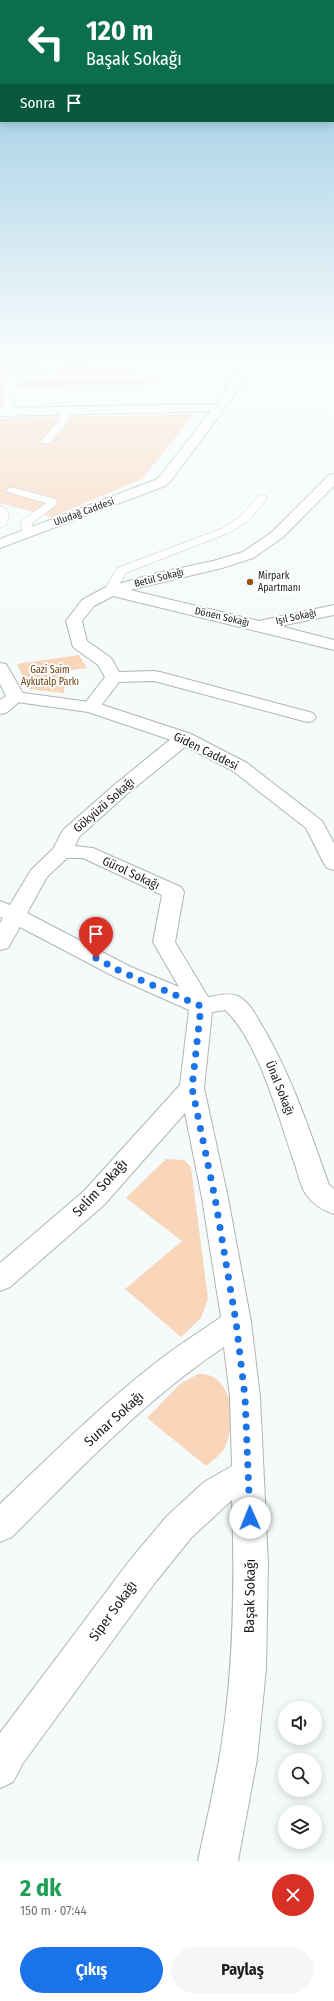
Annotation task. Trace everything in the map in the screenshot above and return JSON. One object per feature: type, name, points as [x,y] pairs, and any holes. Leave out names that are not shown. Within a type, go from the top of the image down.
[{"type":"street","name":"Uludağ Caddesi","points":[[0,541],[31,532],[160,483],[165,479],[188,448]]},
{"type":"street","name":"Betül Sokağı","points":[[114,677],[105,662],[79,643],[74,621],[88,603],[110,591],[157,578],[217,565],[248,555],[277,535],[334,478]]},
{"type":"street","name":"Dönen Sokağı","points":[[110,591],[334,645]]},
{"type":"street","name":"Işıl Sokağı","points":[[258,626],[334,610]]},
{"type":"street","points":[[0,668],[16,697],[0,709]]},
{"type":"street","points":[[91,707],[114,677],[154,676],[307,717]]},
{"type":"street","name":"Giden Caddesi","points":[[16,697],[91,707],[184,738],[240,767],[315,825],[334,864]]},
{"type":"street","name":"Gökyüzü Sokağı","points":[[0,943],[7,913],[38,874],[62,852],[70,834],[120,790],[184,738]]},
{"type":"street","name":"Gürol Sokağı","points":[[62,852],[86,852],[173,892],[164,942],[201,1006]]},
{"type":"street","points":[[7,913],[122,972],[201,1006]]},
{"type":"street","name":"Ünal Sokağı","points":[[201,1006],[230,1002],[243,1013],[280,1084],[318,1191],[334,1204]]},
{"type":"street","name":"Başak Sokağı","points":[[201,1006],[192,1088],[215,1198],[236,1322],[245,1397],[249,1473],[251,1562],[248,1669],[238,1759],[218,1861]]},
{"type":"street","name":"Selim Sokağı","points":[[0,1279],[53,1235],[94,1198],[192,1088]]},
{"type":"street","name":"Sunar Sokağı","points":[[0,1526],[90,1439],[135,1399],[169,1370],[236,1322]]},
{"type":"street","name":"Siper Sokağı","points":[[0,1769],[10,1750],[142,1572],[179,1527],[215,1493],[249,1473]]},
{"type":"lane","points":[[11,490],[52,500],[51,504],[26,522],[26,528],[31,532]]},
{"type":"lane","points":[[110,591],[121,571],[227,530],[245,518],[262,498]]},
{"type":"lane","points":[[0,509],[3,514],[0,525]]},
{"type":"green space","points":[[0,448],[167,448],[142,479],[52,517],[0,503]]},
{"type":"green space","name":"Gazi Saim Aykutalp Parkı","points":[[79,655],[87,668],[66,671],[64,693],[29,689],[17,664]]},
{"type":"green space","points":[[166,1159],[184,1160],[191,1167],[208,1299],[201,1318],[181,1337],[125,1289],[182,1241],[126,1198]]},
{"type":"green space","points":[[198,1374],[210,1376],[219,1381],[225,1390],[229,1401],[231,1414],[228,1439],[224,1449],[206,1466],[147,1418],[180,1384]]},
{"type":"place","name":"Mirpark Apartmanı","points":[[250,582]]},
{"type":"route","points":[[96,958],[122,972],[201,1006],[192,1088],[215,1198],[236,1322],[245,1397],[250,1518]]}]
